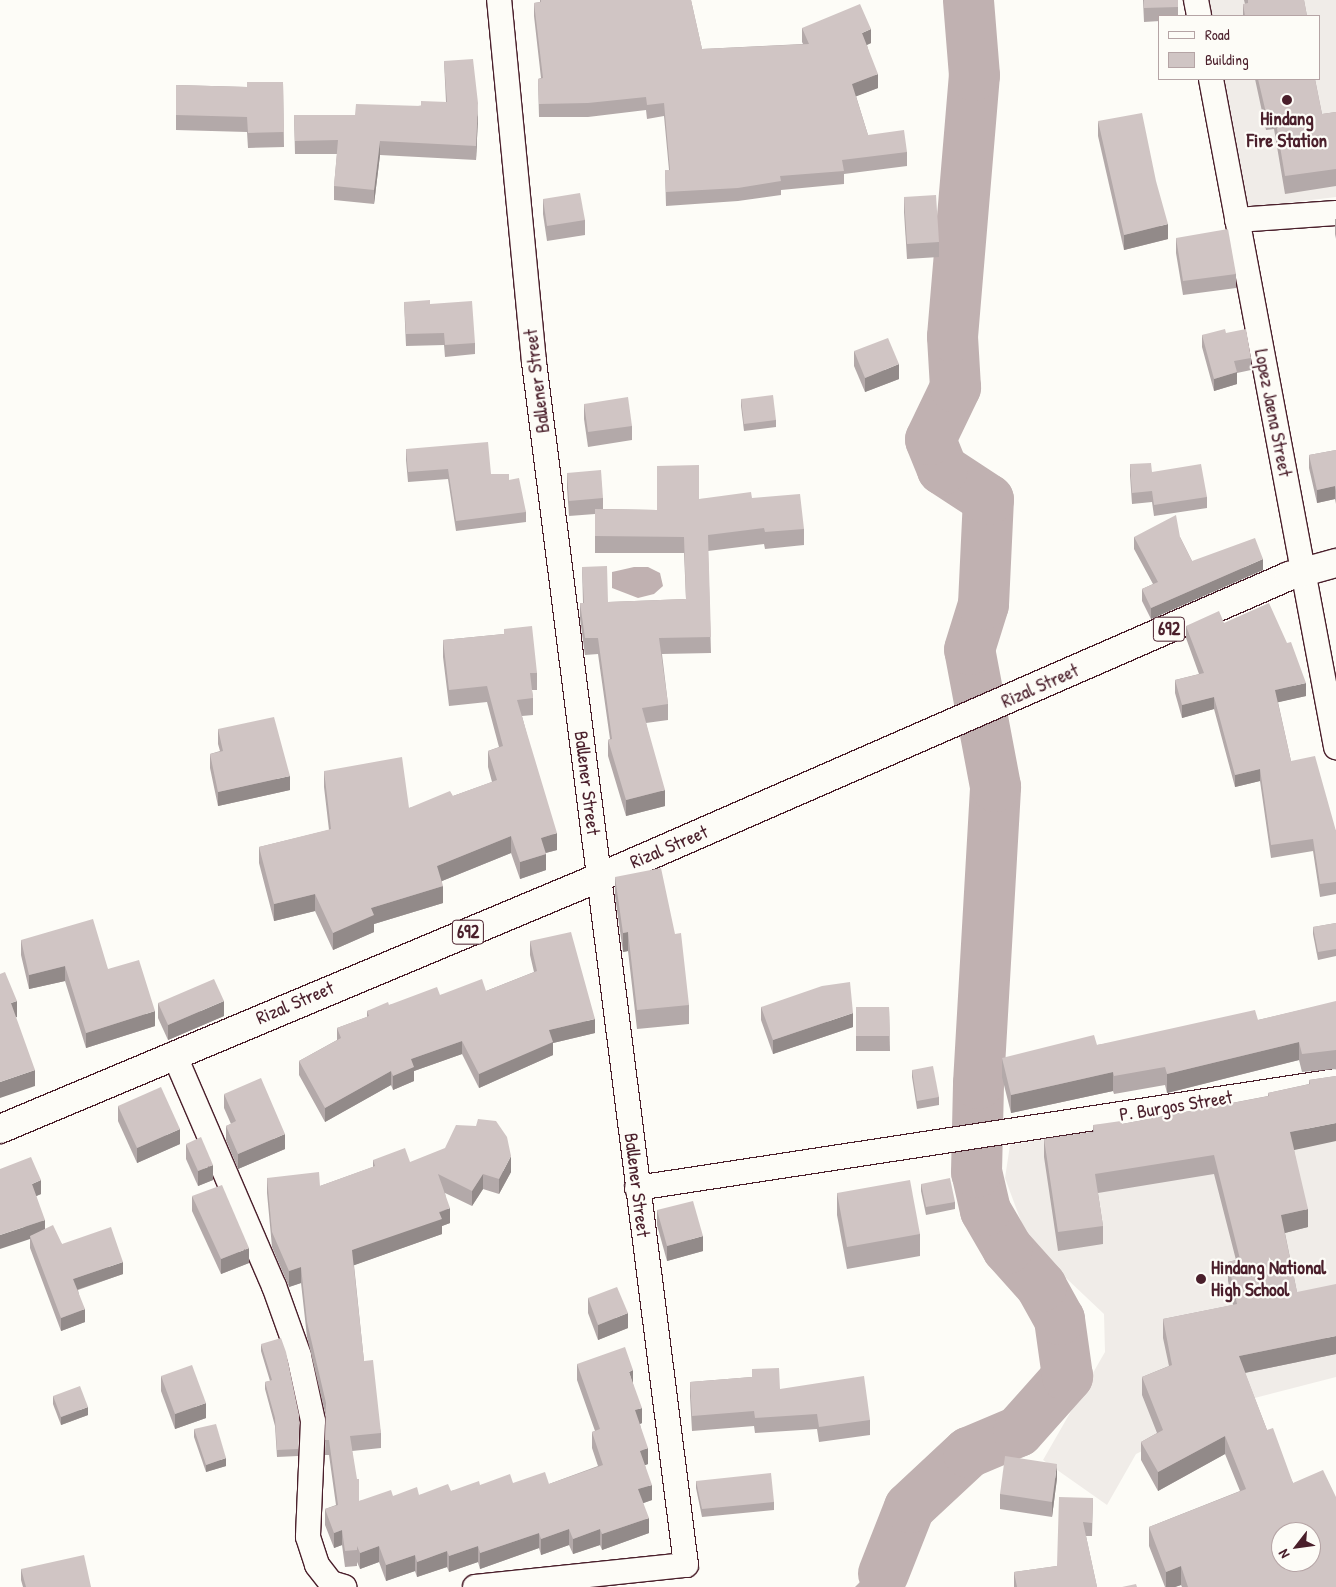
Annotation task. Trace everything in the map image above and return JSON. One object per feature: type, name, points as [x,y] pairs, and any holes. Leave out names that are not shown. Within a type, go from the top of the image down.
[{"type":"main road","name":"Rizal Street","points":[[0,1128],[598,878],[1302,571],[1336,564]]},
{"type":"street","name":"Ballener Street","points":[[475,1587],[686,1565],[534,362],[499,0]]},
{"type":"street","points":[[1196,0],[1199,15]]},
{"type":"street","name":"Lopez Jaena Street","points":[[1211,80],[1336,747]]},
{"type":"street","points":[[1237,220],[1336,213]]},
{"type":"street","points":[[174,1054],[274,1286],[299,1356],[313,1421],[308,1537],[317,1565],[331,1583],[344,1587]]},
{"type":"street","name":"P. Burgos Street","points":[[638,1188],[1336,1081]]},
{"type":"shaded area","points":[[1207,0],[1336,0],[1336,197],[1246,208],[1222,80],[1321,80],[1321,15],[1210,15]]},
{"type":"shaded area","points":[[634,567],[648,567],[660,573],[663,586],[654,594],[638,598],[612,588],[612,572]]},
{"type":"shaded area","name":"Hindang National High School","points":[[1336,1090],[1336,1377],[1243,1401],[1136,1454],[1107,1505],[1043,1460],[1105,1352],[1104,1314],[1029,1243],[1005,1178],[1010,1145]]},
{"type":"shaded area","points":[[876,1566],[883,1573],[882,1587],[855,1587]]},
{"type":"building","points":[[541,0],[691,0],[702,49],[809,44],[802,28],[860,4],[871,29],[862,33],[878,74],[852,84],[868,135],[904,130],[907,152],[842,160],[844,171],[780,176],[781,181],[738,188],[666,192],[665,170],[670,170],[664,103],[647,105],[646,97],[588,103],[539,104],[538,79],[543,78],[534,3],[541,2]]},
{"type":"building","points":[[1144,0],[1178,0],[1178,7],[1144,8]]},
{"type":"building","points":[[1248,0],[1304,0],[1307,15],[1245,15],[1243,4],[1248,3]]},
{"type":"building","points":[[473,59],[478,103],[476,146],[380,141],[374,190],[334,186],[338,140],[295,141],[294,115],[355,115],[356,104],[421,106],[421,101],[447,102],[444,61]]},
{"type":"building","points":[[1258,80],[1315,80],[1322,114],[1336,112],[1336,169],[1285,176],[1274,111],[1266,113]]},
{"type":"building","points":[[247,82],[283,82],[284,132],[248,133],[247,117],[176,115],[176,85],[247,87]]},
{"type":"building","points":[[1142,113],[1156,181],[1168,224],[1124,235],[1098,121]]},
{"type":"building","points":[[580,193],[585,220],[547,226],[543,199]]},
{"type":"building","points":[[936,195],[939,242],[907,244],[904,197]]},
{"type":"building","points":[[1228,229],[1236,274],[1183,281],[1176,238]]},
{"type":"building","points":[[430,300],[430,304],[472,301],[475,343],[445,345],[444,333],[406,334],[404,302]]},
{"type":"building","points":[[1225,329],[1226,333],[1246,329],[1251,358],[1234,361],[1237,372],[1214,379],[1202,335]]},
{"type":"building","points":[[888,338],[899,364],[865,378],[854,351]]},
{"type":"building","points":[[773,395],[776,420],[744,424],[741,399]]},
{"type":"building","points":[[628,397],[632,426],[588,432],[584,404]]},
{"type":"building","points":[[488,442],[491,474],[509,474],[509,480],[519,478],[526,512],[456,521],[448,469],[408,472],[406,449]]},
{"type":"building","points":[[1336,450],[1336,491],[1335,486],[1317,490],[1309,455]]},
{"type":"building","points":[[1151,463],[1152,472],[1201,464],[1207,497],[1154,505],[1152,491],[1132,493],[1130,464]]},
{"type":"building","points":[[699,465],[699,499],[751,492],[752,498],[800,494],[804,529],[765,532],[764,528],[708,535],[711,637],[659,638],[668,704],[642,708],[665,790],[626,800],[608,740],[612,739],[598,638],[585,638],[580,603],[584,603],[582,567],[607,566],[608,602],[686,599],[684,537],[595,536],[595,509],[657,510],[657,466]]},
{"type":"building","points":[[601,470],[603,498],[569,501],[567,473]]},
{"type":"building","points":[[1176,515],[1180,537],[1192,561],[1255,538],[1263,559],[1151,608],[1142,589],[1158,582],[1134,537]]},
{"type":"building","points":[[1269,603],[1287,643],[1291,642],[1306,683],[1275,690],[1291,761],[1315,756],[1336,831],[1336,882],[1320,884],[1313,839],[1271,845],[1260,769],[1235,775],[1214,697],[1182,705],[1175,680],[1204,673],[1186,626],[1219,611],[1224,623]]},
{"type":"building","points":[[532,626],[537,673],[530,673],[533,698],[517,700],[557,833],[541,838],[546,854],[520,862],[511,836],[437,866],[443,886],[371,908],[374,915],[333,933],[315,894],[274,904],[259,847],[331,829],[324,771],[402,757],[409,808],[450,791],[453,796],[497,780],[488,751],[503,746],[487,686],[449,690],[443,640],[504,634],[504,629]]},
{"type":"building","points":[[274,717],[290,776],[218,792],[210,754],[223,751],[218,729]]},
{"type":"building","points":[[661,868],[675,934],[681,933],[689,1005],[637,1010],[628,932],[623,933],[615,877]]},
{"type":"building","points":[[93,919],[108,969],[139,960],[155,1011],[86,1033],[65,966],[29,975],[21,940]]},
{"type":"building","points":[[1336,923],[1336,949],[1318,952],[1313,927]]},
{"type":"building","points":[[571,932],[595,1019],[549,1030],[553,1042],[479,1074],[462,1041],[411,1059],[414,1067],[393,1076],[391,1071],[325,1108],[299,1061],[341,1038],[337,1028],[369,1016],[367,1011],[388,1002],[389,1005],[437,987],[440,995],[482,979],[486,991],[537,971],[530,941]]},
{"type":"building","points":[[5,972],[17,1001],[11,1003],[35,1070],[0,1082],[0,974]]},
{"type":"building","points":[[214,979],[224,1001],[168,1025],[158,1003]]},
{"type":"building","points":[[850,982],[853,1013],[773,1040],[761,1007],[822,986]]},
{"type":"building","points":[[1336,1001],[1336,1050],[1302,1054],[1299,1042],[1167,1074],[1165,1067],[1114,1076],[1113,1072],[1011,1095],[1002,1058],[1094,1035],[1097,1045],[1255,1010],[1258,1020]]},
{"type":"building","points":[[856,1007],[889,1007],[890,1036],[856,1036]]},
{"type":"building","points":[[933,1066],[939,1097],[917,1101],[912,1070]]},
{"type":"building","points":[[1336,1076],[1336,1123],[1290,1132],[1308,1209],[1281,1215],[1297,1292],[1336,1284],[1336,1336],[1239,1356],[1267,1430],[1273,1428],[1293,1483],[1323,1470],[1336,1497],[1336,1587],[1188,1587],[1181,1566],[1166,1572],[1149,1527],[1246,1489],[1225,1436],[1158,1472],[1141,1442],[1163,1430],[1142,1377],[1172,1365],[1163,1319],[1237,1304],[1228,1262],[1240,1259],[1214,1155],[1095,1174],[1103,1226],[1058,1232],[1044,1139],[1094,1132],[1093,1125],[1121,1121],[1122,1124],[1269,1096],[1268,1093],[1310,1084],[1309,1080]]},
{"type":"building","points":[[261,1078],[285,1134],[238,1154],[226,1126],[236,1121],[224,1094]]},
{"type":"building","points":[[161,1087],[180,1129],[137,1148],[118,1106]]},
{"type":"building","points":[[478,1119],[496,1121],[507,1137],[511,1156],[499,1179],[483,1174],[472,1191],[438,1174],[450,1208],[439,1212],[442,1219],[352,1250],[364,1361],[373,1360],[381,1433],[350,1436],[357,1479],[359,1479],[359,1501],[391,1490],[393,1496],[417,1487],[419,1495],[448,1484],[451,1491],[479,1481],[480,1485],[510,1474],[513,1483],[545,1472],[549,1484],[603,1465],[592,1432],[600,1429],[577,1364],[625,1347],[633,1370],[629,1372],[642,1408],[635,1410],[648,1448],[640,1451],[652,1485],[638,1489],[649,1518],[602,1534],[600,1529],[573,1539],[569,1529],[541,1539],[539,1533],[480,1553],[478,1546],[449,1556],[447,1551],[417,1562],[415,1555],[386,1565],[379,1546],[360,1553],[357,1546],[357,1550],[345,1551],[342,1530],[334,1533],[325,1509],[338,1505],[329,1440],[325,1440],[326,1403],[307,1322],[301,1267],[289,1271],[272,1232],[267,1178],[319,1172],[320,1186],[375,1166],[373,1160],[405,1148],[410,1162],[445,1148],[456,1125],[476,1126]]},
{"type":"building","points":[[201,1137],[213,1165],[198,1171],[186,1144]]},
{"type":"building","points":[[31,1157],[41,1180],[32,1184],[45,1220],[0,1235],[0,1169]]},
{"type":"building","points":[[950,1178],[955,1202],[926,1207],[921,1184]]},
{"type":"building","points":[[910,1180],[920,1234],[847,1247],[837,1193]]},
{"type":"building","points":[[222,1185],[249,1248],[221,1259],[192,1196]]},
{"type":"building","points":[[693,1201],[703,1236],[667,1246],[657,1210]]},
{"type":"building","points":[[53,1225],[62,1244],[111,1227],[123,1262],[73,1279],[85,1309],[61,1318],[30,1236]]},
{"type":"building","points":[[617,1287],[628,1313],[598,1325],[588,1298]]},
{"type":"building","points":[[281,1338],[286,1352],[299,1415],[298,1449],[277,1450],[275,1418],[265,1382],[272,1380],[261,1344]]},
{"type":"building","points":[[192,1365],[206,1403],[175,1414],[161,1376]]},
{"type":"building","points":[[779,1368],[780,1389],[864,1376],[870,1420],[819,1427],[817,1414],[755,1418],[754,1411],[692,1416],[690,1382],[752,1377],[752,1369]]},
{"type":"building","points":[[80,1386],[88,1407],[61,1417],[53,1396]]},
{"type":"building","points":[[216,1424],[226,1458],[206,1465],[194,1429]]},
{"type":"building","points":[[1005,1456],[1057,1464],[1052,1502],[1000,1494]]},
{"type":"building","points":[[771,1473],[774,1502],[702,1509],[696,1481]]},
{"type":"building","points":[[1059,1497],[1093,1498],[1092,1523],[1083,1522],[1097,1587],[1017,1587],[1014,1572],[1057,1566]]},
{"type":"building","points":[[84,1555],[91,1587],[26,1587],[21,1569]]},
{"type":"building","points":[[1136,1584],[1137,1587],[1122,1587]]},
{"type":"waterway","points":[[883,1573],[909,1507],[968,1452],[1018,1431],[1067,1376],[1059,1319],[1041,1286],[1007,1248],[985,1210],[976,1172],[978,1083],[995,786],[969,649],[983,604],[988,499],[942,469],[930,439],[955,387],[952,336],[974,75],[968,0]]},
{"type":"place","name":"Hindang Fire Station","points":[[1287,100]]},
{"type":"place","name":"Hindang National High School","points":[[1201,1279]]}]
